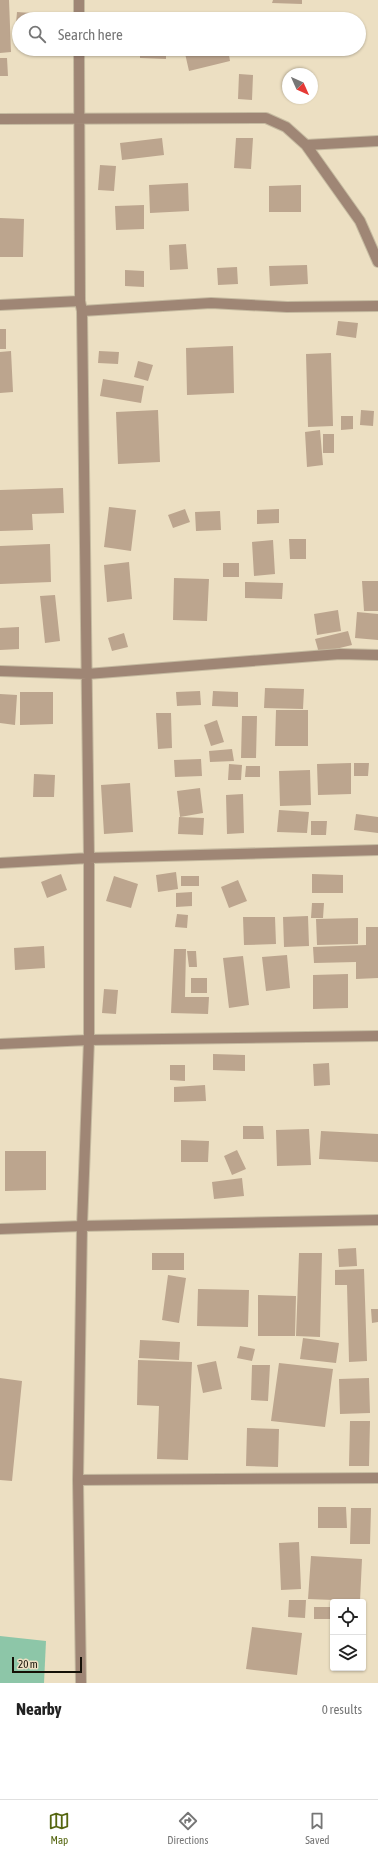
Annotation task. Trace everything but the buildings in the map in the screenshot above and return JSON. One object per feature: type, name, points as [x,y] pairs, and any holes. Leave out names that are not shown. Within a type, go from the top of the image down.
[{"type":"street","points":[[79,0],[79,12]]},
{"type":"street","points":[[79,56],[80,301],[82,311],[89,858],[89,1040],[82,1226],[78,1480],[81,1683]]},
{"type":"street","points":[[0,119],[266,118],[286,127],[306,145],[360,221],[378,262]]},
{"type":"street","points":[[306,145],[378,141]]},
{"type":"street","points":[[0,305],[80,301]]},
{"type":"street","points":[[82,311],[211,303],[287,307],[378,306]]},
{"type":"street","points":[[0,671],[87,674],[340,654],[378,655]]},
{"type":"street","points":[[0,863],[89,858],[378,850]]},
{"type":"street","points":[[0,1044],[89,1040],[378,1036]]},
{"type":"street","points":[[0,1228],[378,1220]]},
{"type":"street","points":[[78,1480],[378,1478]]},
{"type":"green space","points":[[0,1636],[46,1641],[44,1683],[0,1683]]}]
